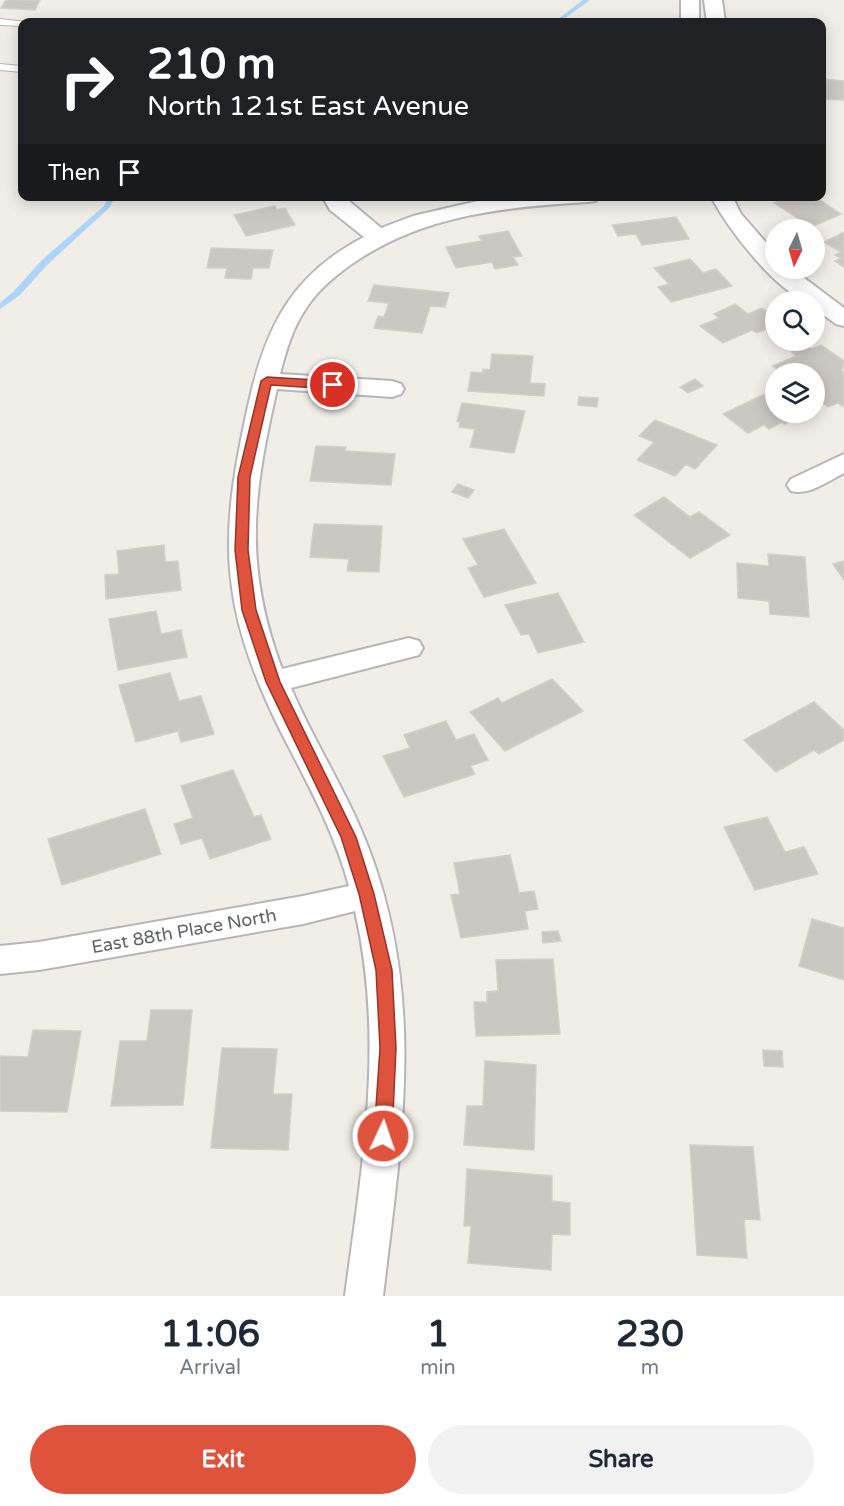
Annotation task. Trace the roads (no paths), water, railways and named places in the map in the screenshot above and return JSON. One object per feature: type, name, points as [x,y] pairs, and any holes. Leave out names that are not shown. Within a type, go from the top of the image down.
[{"type":"street","points":[[690,0],[690,18]]},
{"type":"street","points":[[713,0],[715,18]]},
{"type":"street","points":[[335,201],[338,206],[378,237]]},
{"type":"street","points":[[364,1296],[383,1136],[388,1048],[384,970],[367,894],[348,837],[273,682],[249,610],[240,518],[244,477],[279,338],[293,310],[314,283],[342,260],[378,237],[420,220],[490,203],[518,201]]},
{"type":"street","points":[[722,201],[730,216],[765,256]]},
{"type":"street","points":[[791,279],[844,319]]},
{"type":"street","points":[[267,381],[392,389]]},
{"type":"street","points":[[800,485],[844,462]]},
{"type":"street","points":[[273,682],[409,648]]},
{"type":"street","name":"East 88th Place North","points":[[0,960],[39,956],[303,910],[367,894]]},
{"type":"lane","points":[[0,22],[18,23]]},
{"type":"lane","points":[[0,68],[18,69]]},
{"type":"waterway","points":[[562,18],[587,0]]},
{"type":"waterway","points":[[0,307],[17,293],[44,263],[107,207],[110,201]]}]
